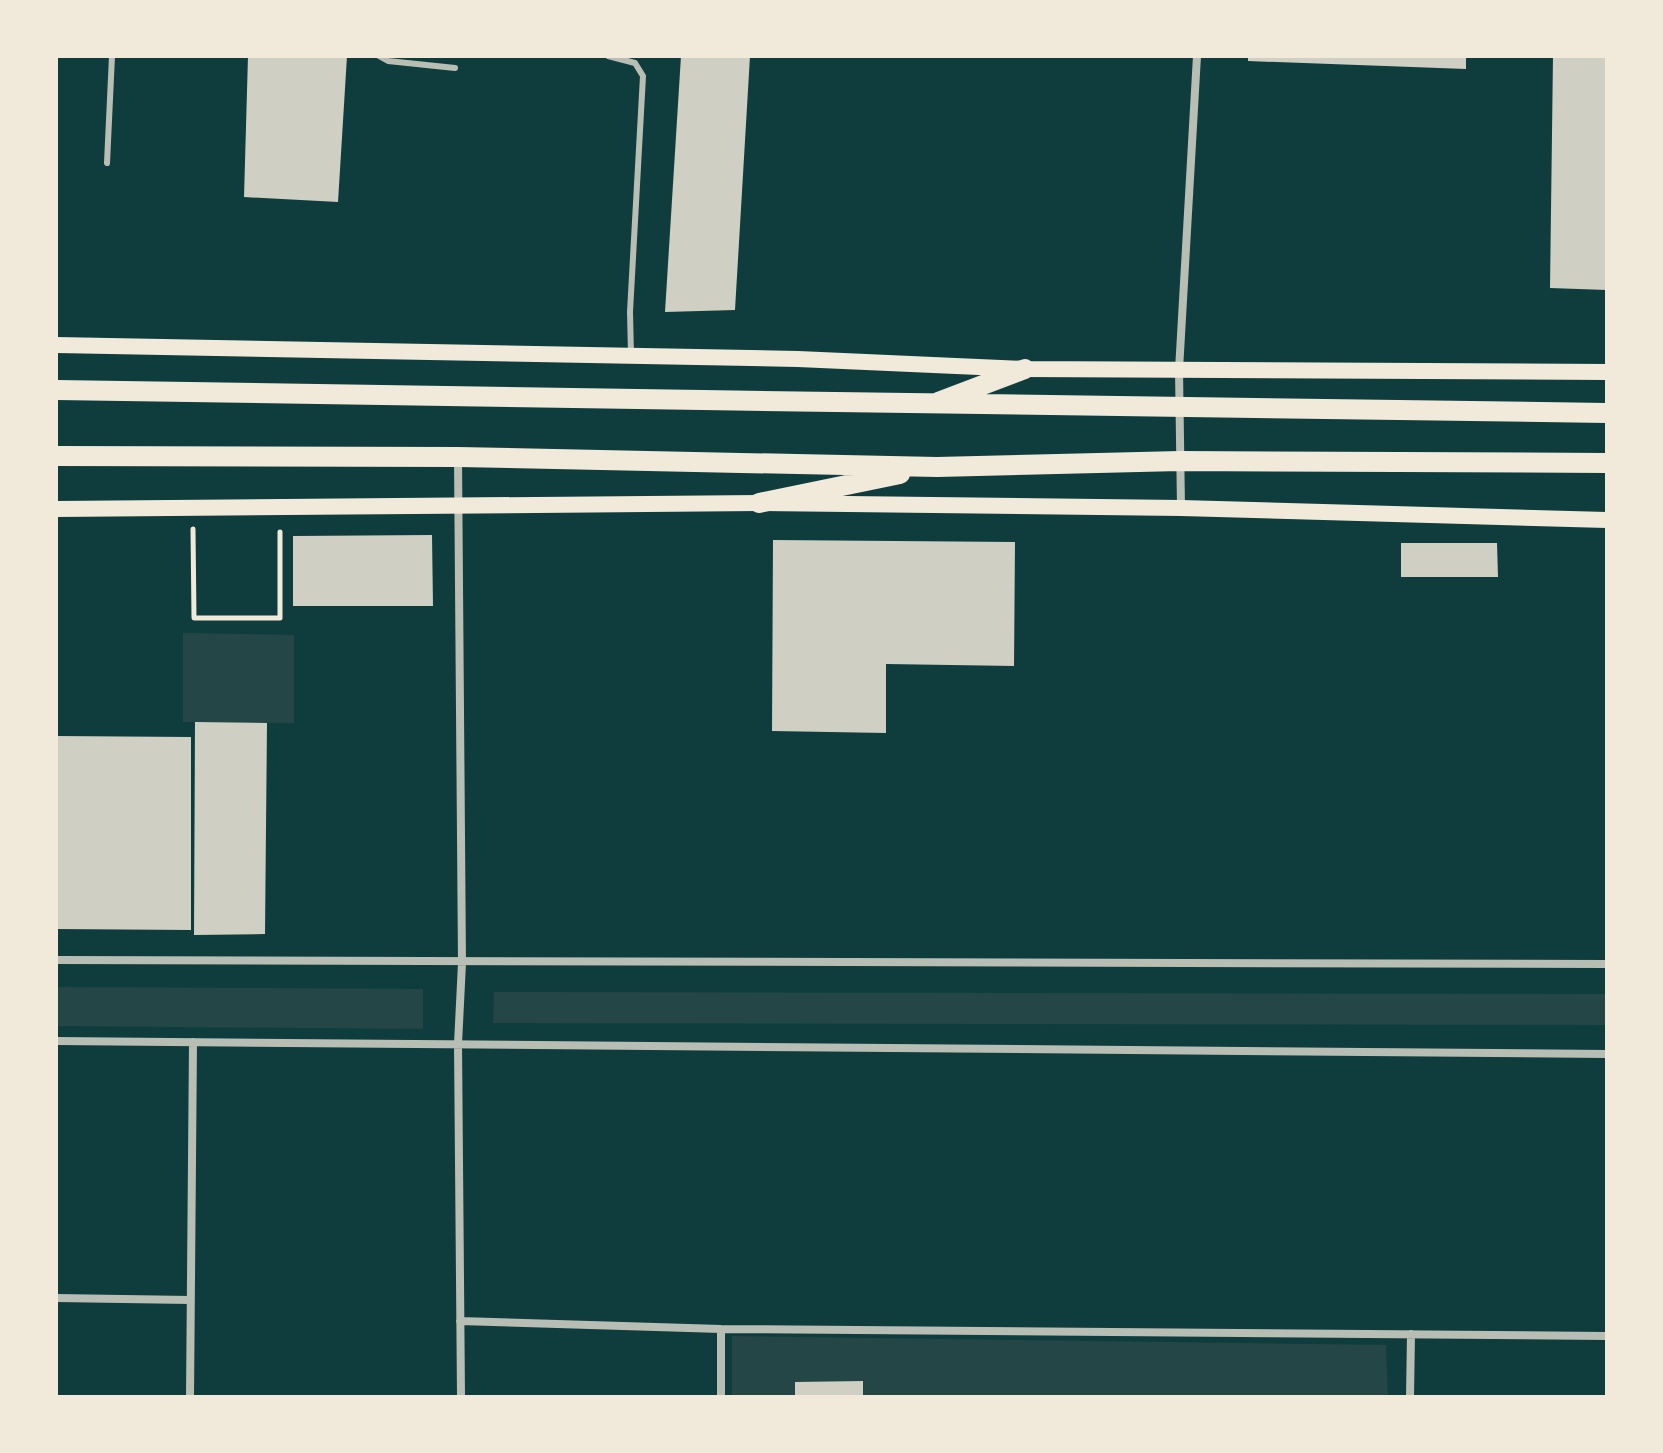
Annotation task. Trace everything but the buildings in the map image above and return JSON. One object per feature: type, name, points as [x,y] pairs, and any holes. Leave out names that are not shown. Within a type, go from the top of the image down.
[{"type":"main road","points":[[56,345],[631,355],[1025,369],[1607,372]]},
{"type":"main road","points":[[927,406],[1025,369]]},
{"type":"main road","points":[[56,390],[649,397],[1179,410],[1607,413]]},
{"type":"main road","points":[[56,456],[458,457],[937,467],[1180,461],[1607,463]]},
{"type":"main road","points":[[759,503],[937,467]]},
{"type":"main road","points":[[56,509],[759,503],[1181,508],[1607,520]]},
{"type":"street","points":[[1181,508],[1179,370],[1197,56]]},
{"type":"street","points":[[458,457],[461,1397]]},
{"type":"street","points":[[56,960],[1607,964]]},
{"type":"street","points":[[56,1041],[1607,1054]]},
{"type":"street","points":[[190,1397],[193,1042]]},
{"type":"street","points":[[56,1298],[190,1300]]},
{"type":"street","points":[[460,1321],[721,1329],[1607,1336]]},
{"type":"street","points":[[721,1329],[721,1397]]},
{"type":"street","points":[[1410,1397],[1411,1334]]},
{"type":"lane","points":[[107,163],[112,56]]},
{"type":"lane","points":[[379,56],[388,61],[455,68]]},
{"type":"lane","points":[[608,56],[635,63],[643,76],[630,312],[631,355]]},
{"type":"path","points":[[193,508],[194,618],[280,618],[280,508]]},
{"type":"shaded area","points":[[183,633],[294,635],[294,723],[183,722]]},
{"type":"shaded area","points":[[56,987],[423,989],[423,1029],[56,1026]]},
{"type":"shaded area","points":[[494,992],[1607,994],[1607,1025],[493,1023]]},
{"type":"shaded area","points":[[732,1336],[1386,1345],[1388,1397],[732,1397]]}]
